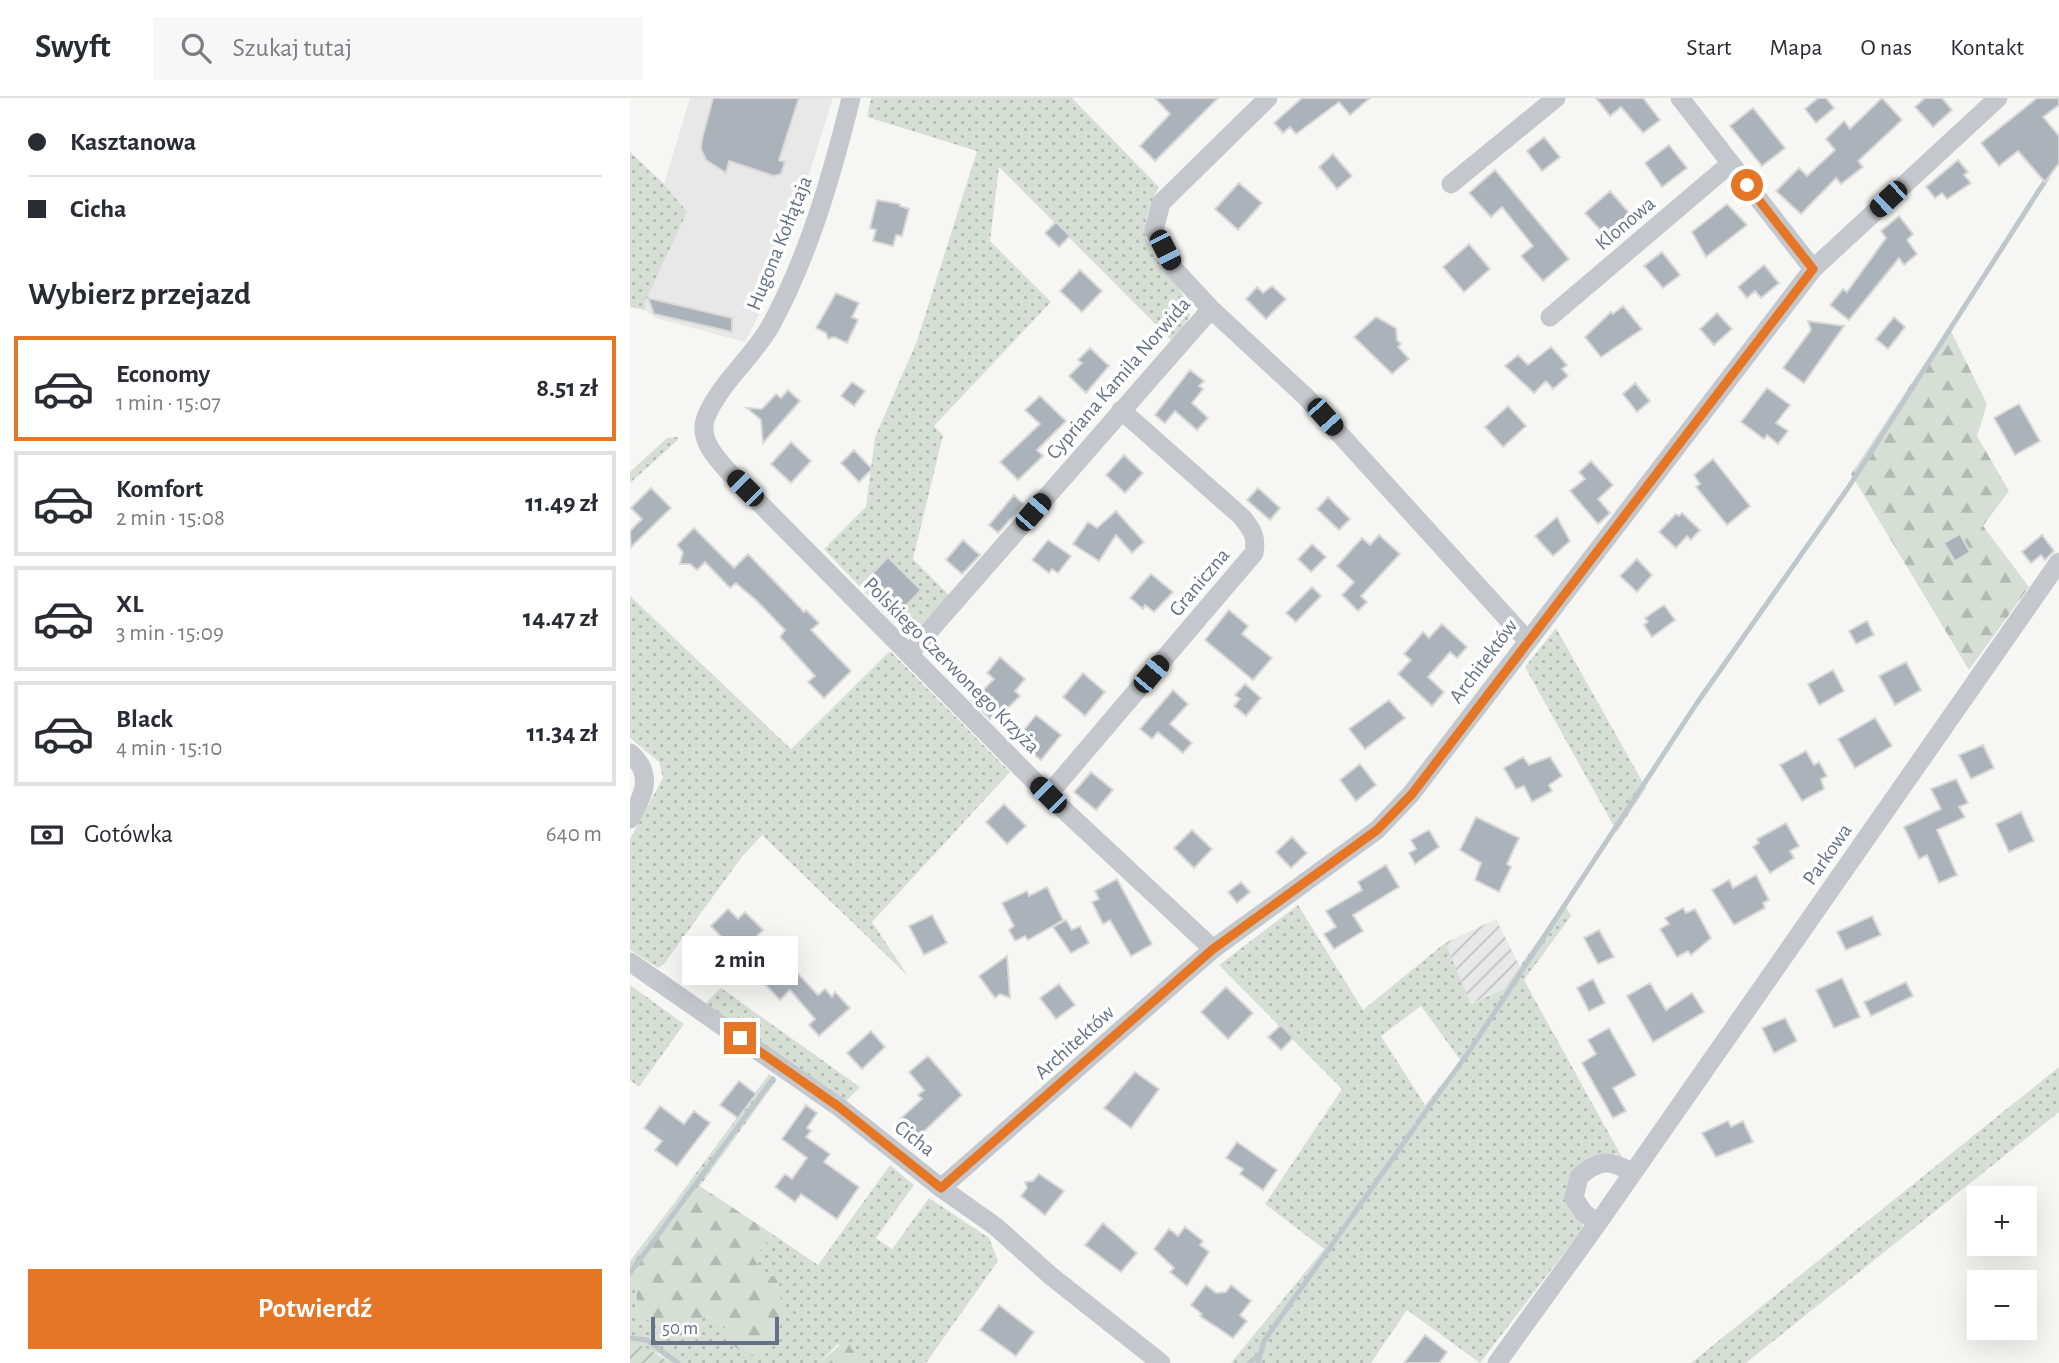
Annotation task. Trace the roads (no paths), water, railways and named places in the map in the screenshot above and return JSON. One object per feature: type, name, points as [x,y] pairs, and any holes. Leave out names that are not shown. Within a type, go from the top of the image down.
[{"type":"street","name":"Hugona Kołłątaja","points":[[704,429],[706,417],[770,327],[794,276],[837,158],[851,98]]},
{"type":"street","name":"Cypriana Kamila Norwida","points":[[909,654],[1211,309],[1175,270],[1154,230],[1161,203],[1268,98]]},
{"type":"street","points":[[1451,184],[1556,98]]},
{"type":"street","points":[[1680,98],[1813,269]]},
{"type":"street","name":"Architektów","points":[[941,1188],[1213,949],[1377,830],[1412,794],[1813,269],[1998,98]]},
{"type":"street","name":"Klonowa","points":[[1550,317],[1730,164]]},
{"type":"street","points":[[1211,309],[1306,397],[1527,640]]},
{"type":"street","name":"Graniczna","points":[[1048,795],[1254,553],[1254,532],[1242,517],[1121,410]]},
{"type":"street","name":"Polskiego Czerwonego Krzyża","points":[[704,429],[711,450],[726,469],[1048,795],[1213,949]]},
{"type":"street","name":"Parkowa","points":[[1496,1363],[1598,1223],[2059,562]]},
{"type":"street","points":[[630,753],[643,769],[646,781],[642,799],[630,819]]},
{"type":"street","name":"Cicha","points":[[630,962],[839,1107],[941,1188],[995,1226],[1051,1276],[1161,1363]]},
{"type":"street","points":[[1598,1223],[1584,1213],[1574,1198],[1579,1177],[1600,1161],[1615,1162],[1633,1173]]},
{"type":"waterway","points":[[1418,1122],[1468,1053],[1697,703],[1848,488],[2047,178]]},
{"type":"waterway","points":[[630,1273],[773,1079]]},
{"type":"waterway","points":[[1258,1363],[1264,1341],[1415,1127]]},
{"type":"waterway","points":[[630,1338],[647,1340],[678,1363]]},
{"type":"waterway","points":[[1249,1363],[1259,1355]]}]
